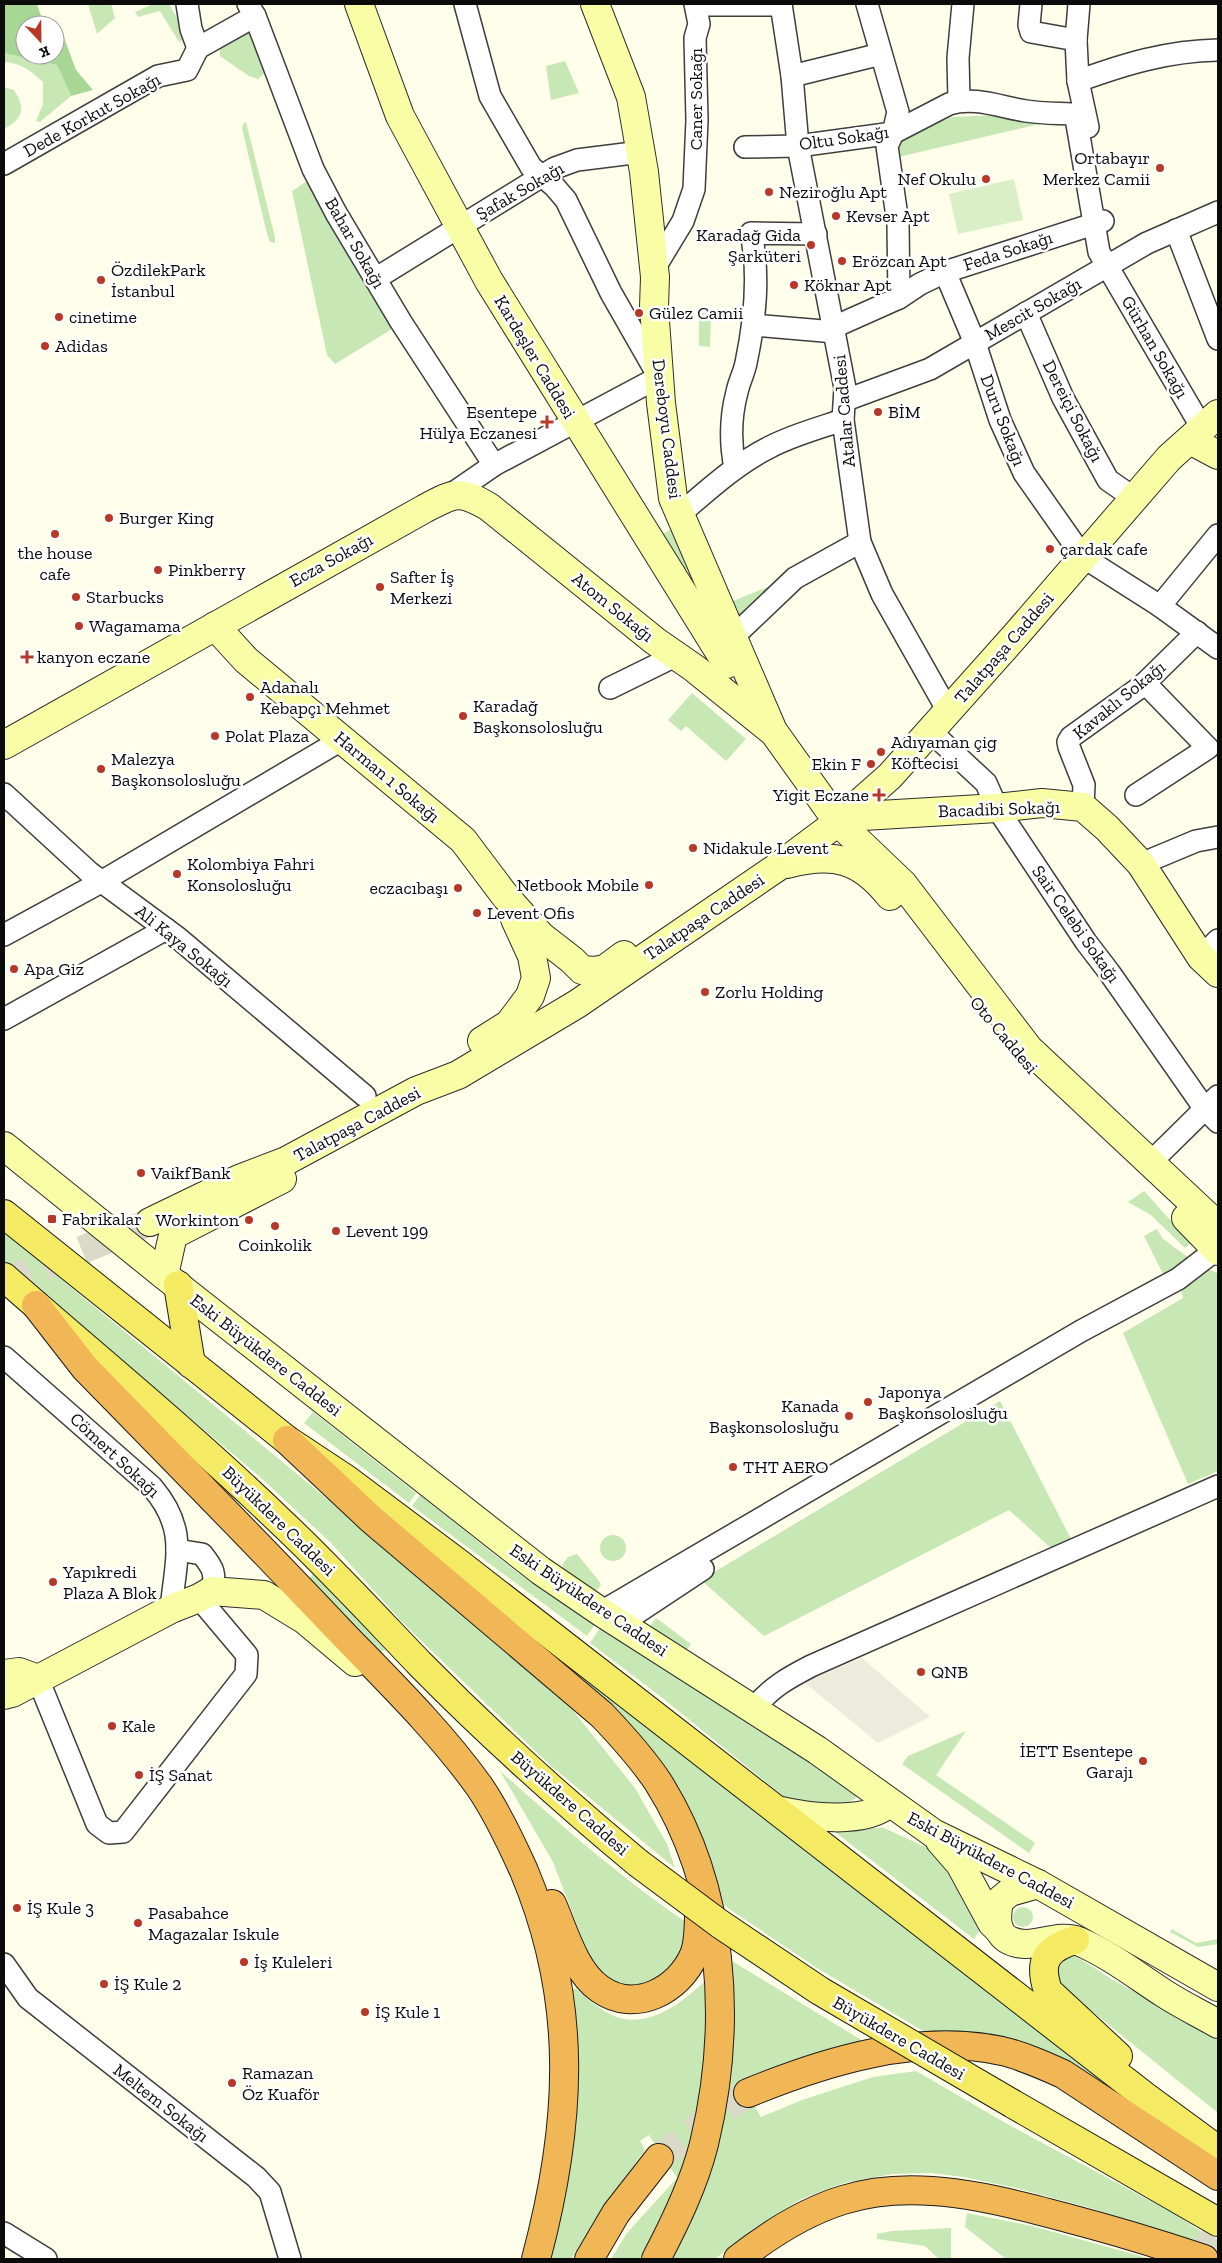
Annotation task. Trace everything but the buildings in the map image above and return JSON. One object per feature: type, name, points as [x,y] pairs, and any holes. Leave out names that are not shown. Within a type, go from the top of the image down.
[{"type":"highway","points":[[36,1305],[85,1368],[425,1719],[480,1787],[514,1848],[538,1908],[556,1971],[564,2048],[564,2100],[560,2148],[550,2208],[536,2259]]},
{"type":"highway","points":[[286,1440],[371,1519],[620,1733],[644,1763],[665,1794],[685,1834],[698,1868],[711,1914],[720,2025],[717,2067],[703,2146],[681,2209],[656,2259]]},
{"type":"highway","points":[[480,1787],[502,1807],[515,1827],[536,1865],[577,1962],[600,1990],[616,1997],[633,2000],[652,1996],[669,1988],[682,1975],[694,1954],[697,1935],[699,1915],[698,1868]]},
{"type":"highway","points":[[748,2094],[812,2069],[900,2049],[947,2045],[1001,2051],[1038,2063],[1063,2074],[1218,2176]]},
{"type":"highway","points":[[590,2259],[616,2213],[659,2158]]},
{"type":"highway","points":[[738,2259],[768,2236],[822,2207],[845,2199],[905,2191],[935,2191],[1023,2206],[1163,2245],[1204,2259]]},
{"type":"main road","points":[[4,1214],[286,1440],[346,1479],[457,1562],[1146,2097],[1218,2150]]},
{"type":"main road","name":"Büyükdere Caddesi","points":[[4,1276],[221,1465],[325,1564],[421,1665],[477,1720],[546,1784],[638,1863],[720,1924],[806,1982],[1218,2222]]},
{"type":"main road","points":[[171,1280],[191,1364]]},
{"type":"main road","points":[[1075,1940],[1060,1945],[1051,1951],[1045,1960],[1043,1977],[1048,1991],[1113,2050],[1133,2074],[1146,2097]]},
{"type":"street","points":[[188,4],[191,29],[198,48],[252,10]]},
{"type":"street","name":"Kardeşler Caddesi","points":[[359,4],[400,116],[489,281],[575,422],[722,652],[732,673],[732,683],[727,695]]},
{"type":"street","points":[[465,4],[490,96],[531,167],[544,176],[566,200],[611,293],[659,377]]},
{"type":"street","name":"Dereboyu Caddesi","points":[[595,4],[631,97],[641,152],[654,269],[659,377],[673,498],[773,731],[846,815]]},
{"type":"street","name":"Caner Sokağı","points":[[654,269],[683,221],[694,189],[697,120],[695,38],[700,24],[695,4],[781,4]]},
{"type":"street","name":"Atalar Caddesi","points":[[781,4],[792,76],[798,146],[835,329],[860,542],[882,594],[948,711]]},
{"type":"street","points":[[867,4],[898,112],[893,133],[887,146],[898,224],[898,298]]},
{"type":"street","points":[[959,101],[958,58],[963,4]]},
{"type":"street","points":[[1031,4],[1029,25],[1031,32],[1076,40]]},
{"type":"street","name":"Gürhan Sokağı","points":[[1080,4],[1076,40],[1078,82],[1084,115],[1087,120],[1098,222],[1108,266],[1203,427]]},
{"type":"street","name":"Bahar Sokağı","points":[[252,10],[313,169],[374,279],[494,465]]},
{"type":"street","name":"Dede Korkut Sokağı","points":[[4,164],[158,76],[187,70],[198,48]]},
{"type":"street","points":[[1078,82],[1132,62],[1169,54],[1218,50]]},
{"type":"street","points":[[792,76],[881,54]]},
{"type":"street","name":"Oltu Sokağı","points":[[745,146],[798,146],[893,133],[949,104],[959,101],[974,101],[1027,111],[1084,115]]},
{"type":"street","name":"Şafak Sokağı","points":[[374,279],[555,168],[577,160],[641,152]]},
{"type":"street","name":"Mescit Sokağı","points":[[680,514],[735,468],[772,446],[930,369],[1147,242],[1218,212]]},
{"type":"street","name":"Feda Sokağı","points":[[835,329],[945,272],[1098,222]]},
{"type":"street","points":[[1176,230],[1218,338]]},
{"type":"street","points":[[735,468],[731,447],[731,419],[753,325],[755,275],[751,233],[816,234]]},
{"type":"street","name":"Duru Sokağı","points":[[945,272],[975,343],[1000,420],[1024,473],[1083,557]]},
{"type":"street","name":"Dereiçi Sokağı","points":[[1026,313],[1063,398],[1108,480],[1134,498]]},
{"type":"street","points":[[753,325],[835,329]]},
{"type":"street","name":"Ecza Sokağı","points":[[4,744],[449,496],[494,465],[659,377]]},
{"type":"street","points":[[1203,427],[1218,455]]},
{"type":"street","name":"Talatpaşa Caddesi","points":[[150,1222],[239,1179],[286,1161],[416,1092],[458,1075],[577,1004],[779,866],[846,815],[890,776],[1169,458],[1203,427]]},
{"type":"street","name":"Atom Sokağı","points":[[449,496],[466,495],[489,507],[675,656],[773,731]]},
{"type":"street","points":[[1160,606],[1218,535]]},
{"type":"street","points":[[732,638],[795,578],[860,542]]},
{"type":"street","points":[[1083,557],[1212,641]]},
{"type":"street","name":"Harman 1 Sokağı","points":[[215,626],[246,660],[463,840],[506,896]]},
{"type":"street","name":"Kavaklı Sokağı","points":[[1083,807],[1084,785],[1069,747],[1071,736],[1145,683],[1212,641]]},
{"type":"street","points":[[610,688],[675,656]]},
{"type":"street","points":[[1136,795],[1208,748],[1145,683]]},
{"type":"street","name":"Sair Celebi Sokağı","points":[[930,731],[986,783],[997,808],[1086,942],[1214,1109]]},
{"type":"street","points":[[4,935],[101,882],[343,740]]},
{"type":"street","name":"Ali Kaya Sokağı","points":[[4,794],[101,882],[166,929],[366,1096]]},
{"type":"street","name":"Bacadibi Sokağı","points":[[846,815],[864,816],[997,808],[1042,803],[1083,807],[1107,828],[1141,864],[1212,957]]},
{"type":"street","name":"Oto Caddesi","points":[[846,815],[903,884],[1029,1049],[1151,1162],[1216,1229]]},
{"type":"street","points":[[1141,864],[1196,842],[1218,837]]},
{"type":"street","name":"Oto Caddesi","points":[[779,866],[811,858],[835,858],[856,866],[879,882],[1020,1059],[1166,1197],[1216,1229]]},
{"type":"street","points":[[506,896],[541,936],[582,970],[595,971],[605,969],[626,954],[664,943]]},
{"type":"street","points":[[239,1179],[278,1153],[372,1104],[509,1024],[530,996],[536,972],[532,956],[506,896]]},
{"type":"street","points":[[4,1019],[166,929]]},
{"type":"street","points":[[171,1280],[174,1235],[296,1172],[425,1100],[458,1075]]},
{"type":"street","points":[[1151,1162],[1214,1109]]},
{"type":"street","name":"Eski Büyükdere Caddesi","points":[[4,1146],[541,1571],[817,1750],[932,1833],[1038,1884],[1218,1987]]},
{"type":"street","points":[[611,1618],[1081,1331],[1178,1279],[1216,1229]]},
{"type":"street","points":[[611,1618],[687,1578],[1173,1291]]},
{"type":"street","name":"Cömert Sokağı","points":[[4,1357],[152,1487],[165,1502],[173,1519],[177,1538],[171,1609]]},
{"type":"street","points":[[754,1708],[769,1691],[784,1679],[811,1666],[1218,1486]]},
{"type":"street","points":[[177,1550],[202,1554],[211,1566],[215,1579],[205,1595]]},
{"type":"street","points":[[4,1674],[19,1672],[38,1679],[97,1824],[109,1833],[124,1832],[246,1674],[247,1655],[205,1595]]},
{"type":"street","points":[[4,1695],[12,1693],[171,1609],[205,1595],[264,1595],[305,1620],[357,1663],[428,1731],[454,1753]]},
{"type":"street","points":[[777,1810],[807,1817],[835,1818],[874,1812],[882,1809],[889,1803]]},
{"type":"street","points":[[932,1833],[960,1864],[992,1924],[1007,1939],[1022,1944],[1034,1944],[1055,1939],[1075,1940],[1113,1959],[1168,1996],[1218,2024]]},
{"type":"street","points":[[999,1930],[996,1917],[999,1900],[1010,1892],[1038,1884]]},
{"type":"street","name":"Meltem Sokağı","points":[[4,1964],[28,1998],[256,2177],[270,2192],[290,2259]]},
{"type":"street","points":[[4,2233],[46,2259]]},
{"type":"green space","points":[[4,4],[37,4],[41,15],[15,15],[15,55],[4,53]]},
{"type":"green space","points":[[88,4],[111,4],[115,18],[97,34]]},
{"type":"green space","points":[[153,4],[169,4],[188,37],[179,42],[160,11],[138,17],[135,12]]},
{"type":"green space","points":[[253,27],[267,71],[258,79],[249,76],[220,56],[220,45]]},
{"type":"green space","points":[[65,40],[76,70],[93,90],[71,96],[57,65],[65,65]]},
{"type":"green space","points":[[4,53],[15,55],[15,64],[4,62]]},
{"type":"green space","points":[[565,61],[579,93],[551,100],[546,66]]},
{"type":"green space","points":[[18,65],[57,65],[71,96],[40,122],[36,121],[43,104],[43,82],[25,68]]},
{"type":"green space","points":[[4,87],[14,90],[20,103],[21,113],[15,121],[4,129]]},
{"type":"green space","points":[[997,115],[1057,120],[894,158],[897,144],[905,137],[952,117]]},
{"type":"green space","points":[[246,122],[275,243],[270,242],[267,234],[242,128]]},
{"type":"green space","points":[[1014,179],[1023,220],[958,234],[949,194]]},
{"type":"green space","points":[[307,181],[353,255],[392,329],[335,364],[327,355],[292,191]]},
{"type":"green space","points":[[699,312],[711,315],[710,347],[699,346]]},
{"type":"green space","points":[[677,526],[690,567],[684,571],[659,536]]},
{"type":"green space","points":[[775,584],[739,626],[728,603]]},
{"type":"green space","points":[[692,693],[746,739],[726,761],[686,726],[681,731],[668,720]]},
{"type":"green space","points":[[1144,1191],[1191,1243],[1185,1248],[1151,1215],[1128,1202]]},
{"type":"green space","points":[[1157,1229],[1163,1239],[1189,1258],[1164,1276],[1144,1236]]},
{"type":"green space","points":[[4,1232],[446,1597],[571,1708],[635,1788],[667,1844],[675,1868],[551,1766],[404,1624],[331,1543],[259,1476],[4,1261]]},
{"type":"green space","points":[[1210,1270],[1218,1273],[1218,1471],[1188,1484],[1123,1333],[1183,1298],[1179,1284],[1203,1271]]},
{"type":"green space","points":[[1000,1401],[1071,1539],[1051,1548],[1009,1510],[764,1636],[701,1580]]},
{"type":"green space","points":[[313,1412],[416,1493],[409,1503],[304,1423]]},
{"type":"green space","points":[[420,1495],[518,1573],[595,1624],[587,1636],[412,1506]]},
{"type":"green space","points":[[613,1535],[622,1539],[626,1548],[622,1557],[613,1561],[604,1557],[600,1548],[604,1539]]},
{"type":"green space","points":[[577,1554],[599,1581],[601,1585],[597,1590],[582,1585],[564,1569],[562,1565],[568,1557]]},
{"type":"green space","points":[[313,1574],[385,1649],[376,1657],[306,1582]]},
{"type":"green space","points":[[656,1618],[691,1644],[683,1656],[645,1633]]},
{"type":"green space","points":[[600,1628],[850,1784],[856,1792],[856,1798],[848,1803],[798,1808],[660,1696],[590,1643]]},
{"type":"green space","points":[[590,1678],[1146,2113],[930,2035],[817,1968],[722,1904],[707,1856],[585,1685]]},
{"type":"green space","points":[[966,1731],[936,1775],[1035,1843],[1029,1853],[902,1764],[908,1756]]},
{"type":"green space","points":[[500,1771],[618,1872],[693,1927],[692,1942],[656,1984],[621,1989],[594,1969],[553,1862]]},
{"type":"green space","points":[[884,1828],[936,1852],[979,1931],[974,1939],[831,1829]]},
{"type":"green space","points":[[1023,1907],[1030,1910],[1033,1917],[1030,1924],[1023,1927],[1016,1924],[1013,1917],[1016,1910]]},
{"type":"green space","points":[[1172,1929],[1196,1943],[1218,1939],[1218,1944],[1198,1947],[1170,1932]]},
{"type":"green space","points":[[1076,1956],[1113,1980],[1218,2038],[1218,2113],[1057,1981],[1054,1966],[1060,1959]]},
{"type":"green space","points":[[727,1958],[868,2044],[786,2062],[739,2080],[761,2117],[802,2100],[873,2077],[916,2071],[1009,2125],[1175,2214],[1218,2243],[1217,2250],[1094,2209],[1016,2188],[964,2177],[931,2173],[892,2174],[844,2183],[801,2199],[751,2230],[715,2259],[670,2259]]},
{"type":"green space","points":[[706,1980],[707,2062],[696,2123],[680,2179],[643,2259],[611,2259],[627,2233],[677,2178],[649,2135],[640,2141],[645,2150],[612,2195],[571,2259],[544,2259],[570,1991],[576,1988],[598,2007],[611,2015],[636,2020],[647,2018],[669,2009]]},
{"type":"green space","points":[[967,2213],[1032,2226],[1151,2259],[1006,2259],[965,2227]]},
{"type":"green space","points":[[951,2228],[951,2259],[939,2259],[925,2246],[877,2239],[877,2234],[892,2231]]},
{"type":"shaded area","points":[[862,1658],[930,1717],[878,1743],[804,1682]]},
{"type":"tunnel","points":[[4,1282],[150,1222]]},
{"type":"tunnel","points":[[659,2158],[704,2122],[748,2093]]},
{"type":"tunnel","points":[[1197,2259],[1218,2233]]},
{"type":"place","name":"Ortabayır Merkez Camii","points":[[1160,168]]},
{"type":"place","name":"Nef Okulu","points":[[986,179]]},
{"type":"place","name":"Neziroğlu Apt","points":[[769,192]]},
{"type":"place","name":"Kevser Apt","points":[[836,216]]},
{"type":"place","name":"Karadağ Gida Şarküteri","points":[[811,245]]},
{"type":"place","name":"Erözcan Apt","points":[[842,261]]},
{"type":"place","name":"ÖzdilekPark İstanbul","points":[[101,280]]},
{"type":"place","name":"Köknar Apt","points":[[794,285]]},
{"type":"place","name":"Gülez Camii","points":[[639,313]]},
{"type":"place","name":"cinetime","points":[[59,317]]},
{"type":"place","name":"Adidas","points":[[45,346]]},
{"type":"place","name":"BİM","points":[[878,412]]},
{"type":"place","name":"Esentepe Hülya Eczanesi","points":[[547,422]]},
{"type":"place","name":"Burger King","points":[[109,518]]},
{"type":"place","name":"the house cafe","points":[[55,534]]},
{"type":"place","name":"çardak cafe","points":[[1050,549]]},
{"type":"place","name":"Pinkberry","points":[[158,570]]},
{"type":"place","name":"Safter İş Merkezi","points":[[380,587]]},
{"type":"place","name":"Starbucks","points":[[76,597]]},
{"type":"place","name":"Wagamama","points":[[79,626]]},
{"type":"place","name":"kanyon eczane","points":[[27,657]]},
{"type":"place","name":"Adanalı Kebapçı Mehmet","points":[[250,697]]},
{"type":"place","name":"Karadağ Başkonsolosluğu","points":[[463,716]]},
{"type":"place","name":"Polat Plaza","points":[[215,736]]},
{"type":"place","name":"Adıyaman çig Köftecisi","points":[[881,752]]},
{"type":"place","name":"Ekin F","points":[[871,764]]},
{"type":"place","name":"Malezya Başkonsolosluğu","points":[[101,769]]},
{"type":"place","name":"Yigit Eczane","points":[[879,795]]},
{"type":"place","name":"Nidakule Levent","points":[[693,848]]},
{"type":"place","name":"Kolombiya Fahri Konsolosluğu","points":[[177,874]]},
{"type":"place","name":"Netbook Mobile","points":[[649,885]]},
{"type":"place","name":"eczacıbaşı","points":[[458,888]]},
{"type":"place","name":"Levent Ofis","points":[[477,913]]},
{"type":"place","name":"Apa Giz","points":[[14,969]]},
{"type":"place","name":"Zorlu Holding","points":[[705,992]]},
{"type":"place","name":"VaikfBank","points":[[141,1173]]},
{"type":"place","name":"Fabrikalar","points":[[52,1219]]},
{"type":"place","name":"Workinton","points":[[249,1220]]},
{"type":"place","name":"Coinkolik","points":[[275,1226]]},
{"type":"place","name":"Levent 199","points":[[336,1231]]},
{"type":"place","name":"Japonya Başkonsolosluğu","points":[[868,1402]]},
{"type":"place","name":"Kanada Başkonsolosluğu","points":[[849,1416]]},
{"type":"place","name":"THT AERO","points":[[733,1467]]},
{"type":"place","name":"Yapıkredi Plaza A Blok","points":[[53,1582]]},
{"type":"place","name":"QNB","points":[[921,1672]]},
{"type":"place","name":"Kale","points":[[112,1726]]},
{"type":"place","name":"İETT Esentepe Garajı","points":[[1143,1761]]},
{"type":"place","name":"İŞ Sanat","points":[[139,1775]]},
{"type":"place","name":"İŞ Kule 3","points":[[17,1908]]},
{"type":"place","name":"Pasabahce Magazalar Iskule","points":[[138,1923]]},
{"type":"place","name":"İş Kuleleri","points":[[244,1962]]},
{"type":"place","name":"İŞ Kule 2","points":[[104,1984]]},
{"type":"place","name":"İŞ Kule 1","points":[[365,2012]]},
{"type":"place","name":"Ramazan Öz Kuaför","points":[[232,2083]]}]
